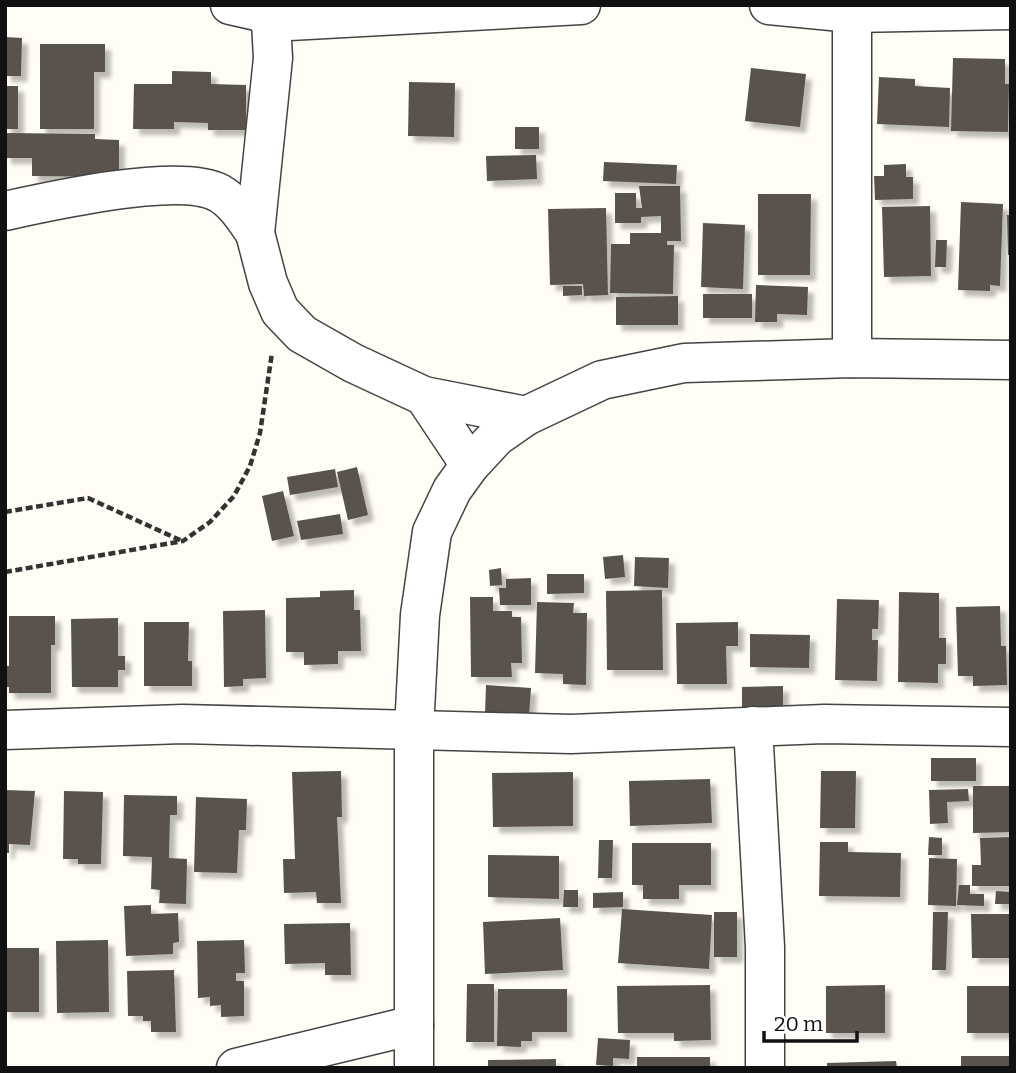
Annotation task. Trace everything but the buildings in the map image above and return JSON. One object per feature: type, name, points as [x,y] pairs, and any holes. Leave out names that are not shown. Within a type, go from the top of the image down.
[{"type":"street","points":[[230,5],[261,12],[271,22],[274,58],[255,233]]},
{"type":"street","points":[[271,22],[581,5]]},
{"type":"street","points":[[769,5],[852,13],[991,9]]},
{"type":"street","points":[[852,13],[852,358]]},
{"type":"street","points":[[5,211],[67,197],[161,187],[195,187],[218,193],[238,208],[255,233],[268,283],[280,311],[302,334],[353,363],[424,396],[526,416]]},
{"type":"street","points":[[414,1068],[414,729],[420,615],[432,532],[452,490],[470,465],[496,437],[526,416],[602,380],[684,363],[852,358],[1011,360]]},
{"type":"street","points":[[424,396],[470,465]]},
{"type":"street","points":[[5,730],[183,724],[571,734],[824,724],[1011,727]]},
{"type":"street","points":[[753,726],[765,947],[765,1068]]},
{"type":"street","points":[[236,1068],[414,1025]]},
{"type":"path","points":[[5,572],[183,541],[210,522],[234,496],[250,466],[260,433],[280,311]]},
{"type":"path","points":[[5,512],[89,499],[183,541]]}]
